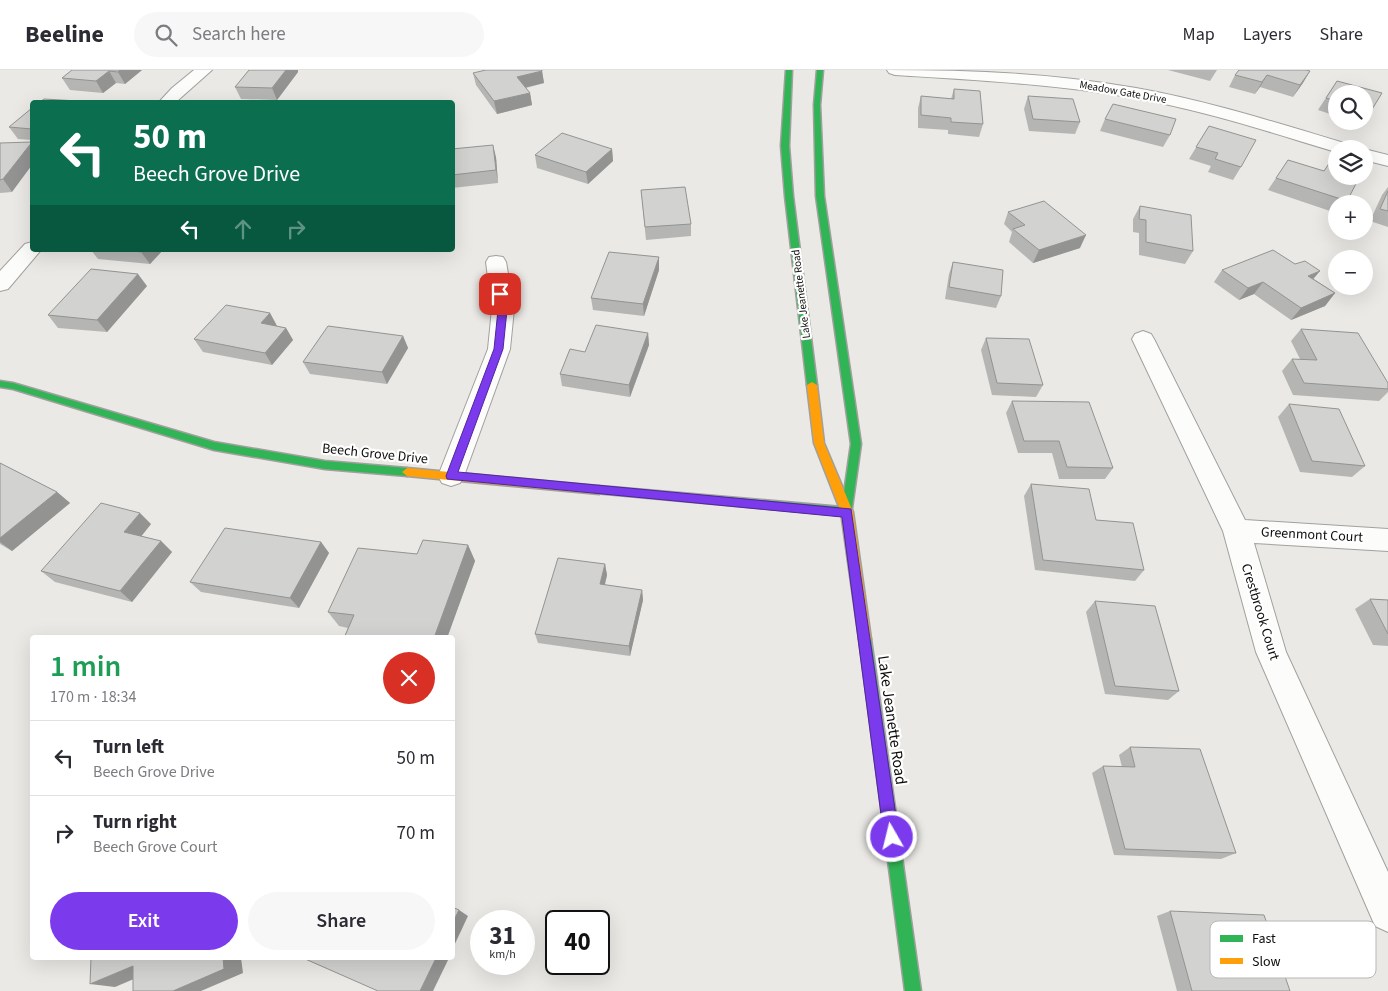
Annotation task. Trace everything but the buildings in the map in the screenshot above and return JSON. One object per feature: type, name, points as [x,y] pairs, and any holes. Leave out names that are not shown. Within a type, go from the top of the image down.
[{"type":"street","points":[[169,100],[204,70]]},
{"type":"street","name":"Lake Jeanette Road","points":[[789,70],[785,146],[788,186],[819,443],[847,512],[913,991]]},
{"type":"street","name":"Lake Jeanette Road","points":[[820,70],[817,114],[820,196],[856,444],[847,512]]},
{"type":"street","name":"Meadow Gate Drive","points":[[895,70],[1024,79],[1107,88],[1203,108],[1328,144]]},
{"type":"street","points":[[1373,157],[1388,161]]},
{"type":"street","points":[[0,284],[30,250]]},
{"type":"street","points":[[451,476],[498,349],[503,310],[496,262]]},
{"type":"street","name":"Crestbrook Court","points":[[1142,339],[1237,531],[1270,652],[1388,913]]},
{"type":"street","name":"Beech Grove Drive","points":[[0,384],[214,446],[324,465],[847,512]]},
{"type":"street","name":"Greenmont Court","points":[[1237,531],[1388,540]]},
{"type":"traffic: fast","points":[[789,70],[785,146],[789,196],[812,385]]},
{"type":"traffic: fast","points":[[820,70],[817,105],[820,196],[856,444],[847,511]]},
{"type":"traffic: fast","points":[[0,384],[13,386],[214,446],[325,465],[407,472]]},
{"type":"traffic: fast","points":[[599,490],[847,512]]},
{"type":"traffic: fast","points":[[865,639],[913,991]]},
{"type":"traffic: slow","points":[[812,385],[819,443],[847,512],[865,639]]},
{"type":"traffic: slow","points":[[407,472],[599,490]]},
{"type":"route","points":[[500,294],[503,310],[498,349],[451,476],[847,512],[892,837]]}]
